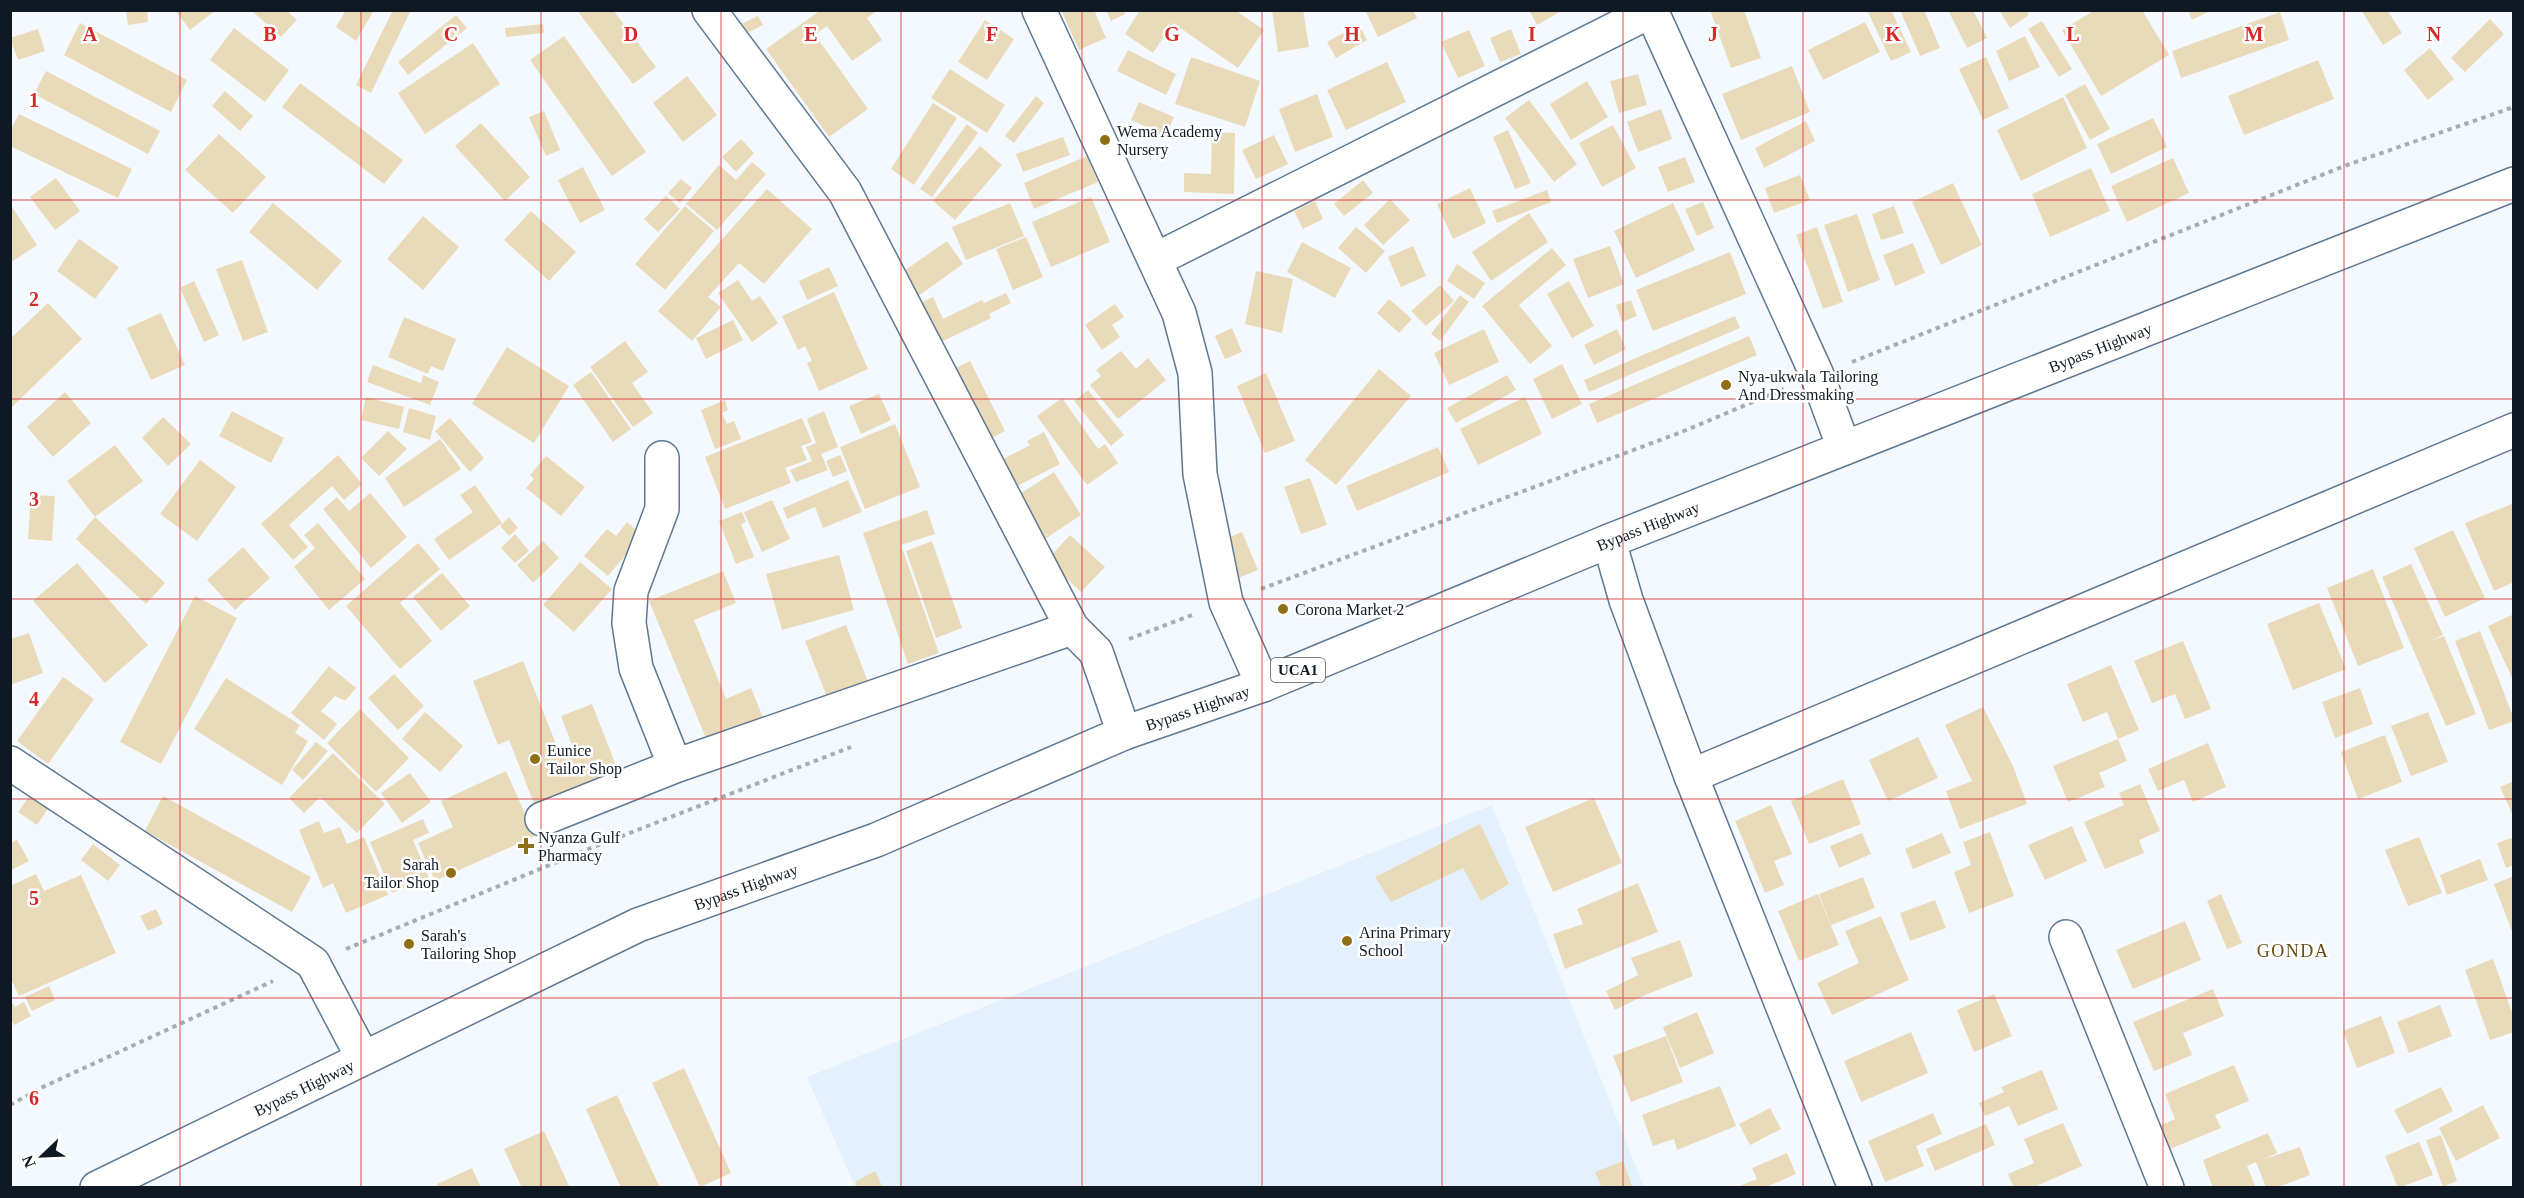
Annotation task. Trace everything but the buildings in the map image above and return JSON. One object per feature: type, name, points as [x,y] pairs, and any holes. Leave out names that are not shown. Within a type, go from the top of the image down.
[{"type":"street","points":[[709,10],[845,192],[1071,628],[1096,652],[1124,733]]},
{"type":"street","points":[[1039,10],[1179,313],[1195,373],[1200,474],[1227,602],[1263,685]]},
{"type":"street","points":[[1155,260],[1651,11],[1817,375],[1844,448]]},
{"type":"street","name":"Bypass Highway","points":[[97,1188],[638,925],[876,840],[1124,733],[1263,685],[1609,541],[2514,184]]},
{"type":"street","points":[[1690,776],[2514,430]]},
{"type":"street","points":[[662,458],[662,509],[631,591],[629,623],[636,668],[675,766]]},
{"type":"street","points":[[1609,541],[1626,600],[1690,776],[1856,1188]]},
{"type":"street","points":[[542,819],[675,766],[1071,628]]},
{"type":"street","points":[[10,763],[313,963],[363,1058]]},
{"type":"street","points":[[2066,937],[2167,1188]]},
{"type":"shaded area","name":"Arina Primary School","points":[[1492,805],[1644,1187],[855,1187],[807,1077]]},
{"type":"place","name":"Wema Academy Nursery","points":[[1105,140]]},
{"type":"place","name":"Nya-ukwala Tailoring And Dressmaking","points":[[1726,385]]},
{"type":"place","name":"Corona Market 2","points":[[1283,609]]},
{"type":"place","name":"Eunice Tailor Shop","points":[[535,759]]},
{"type":"place","name":"Nyanza Gulf Pharmacy","points":[[526,846]]},
{"type":"place","name":"Sarah Tailor Shop","points":[[451,873]]},
{"type":"place","name":"Arina Primary School","points":[[1347,941]]},
{"type":"place","name":"Sarah's Tailoring Shop","points":[[409,944]]},
{"type":"district","name":"GONDA","points":[[2293,951]]}]
